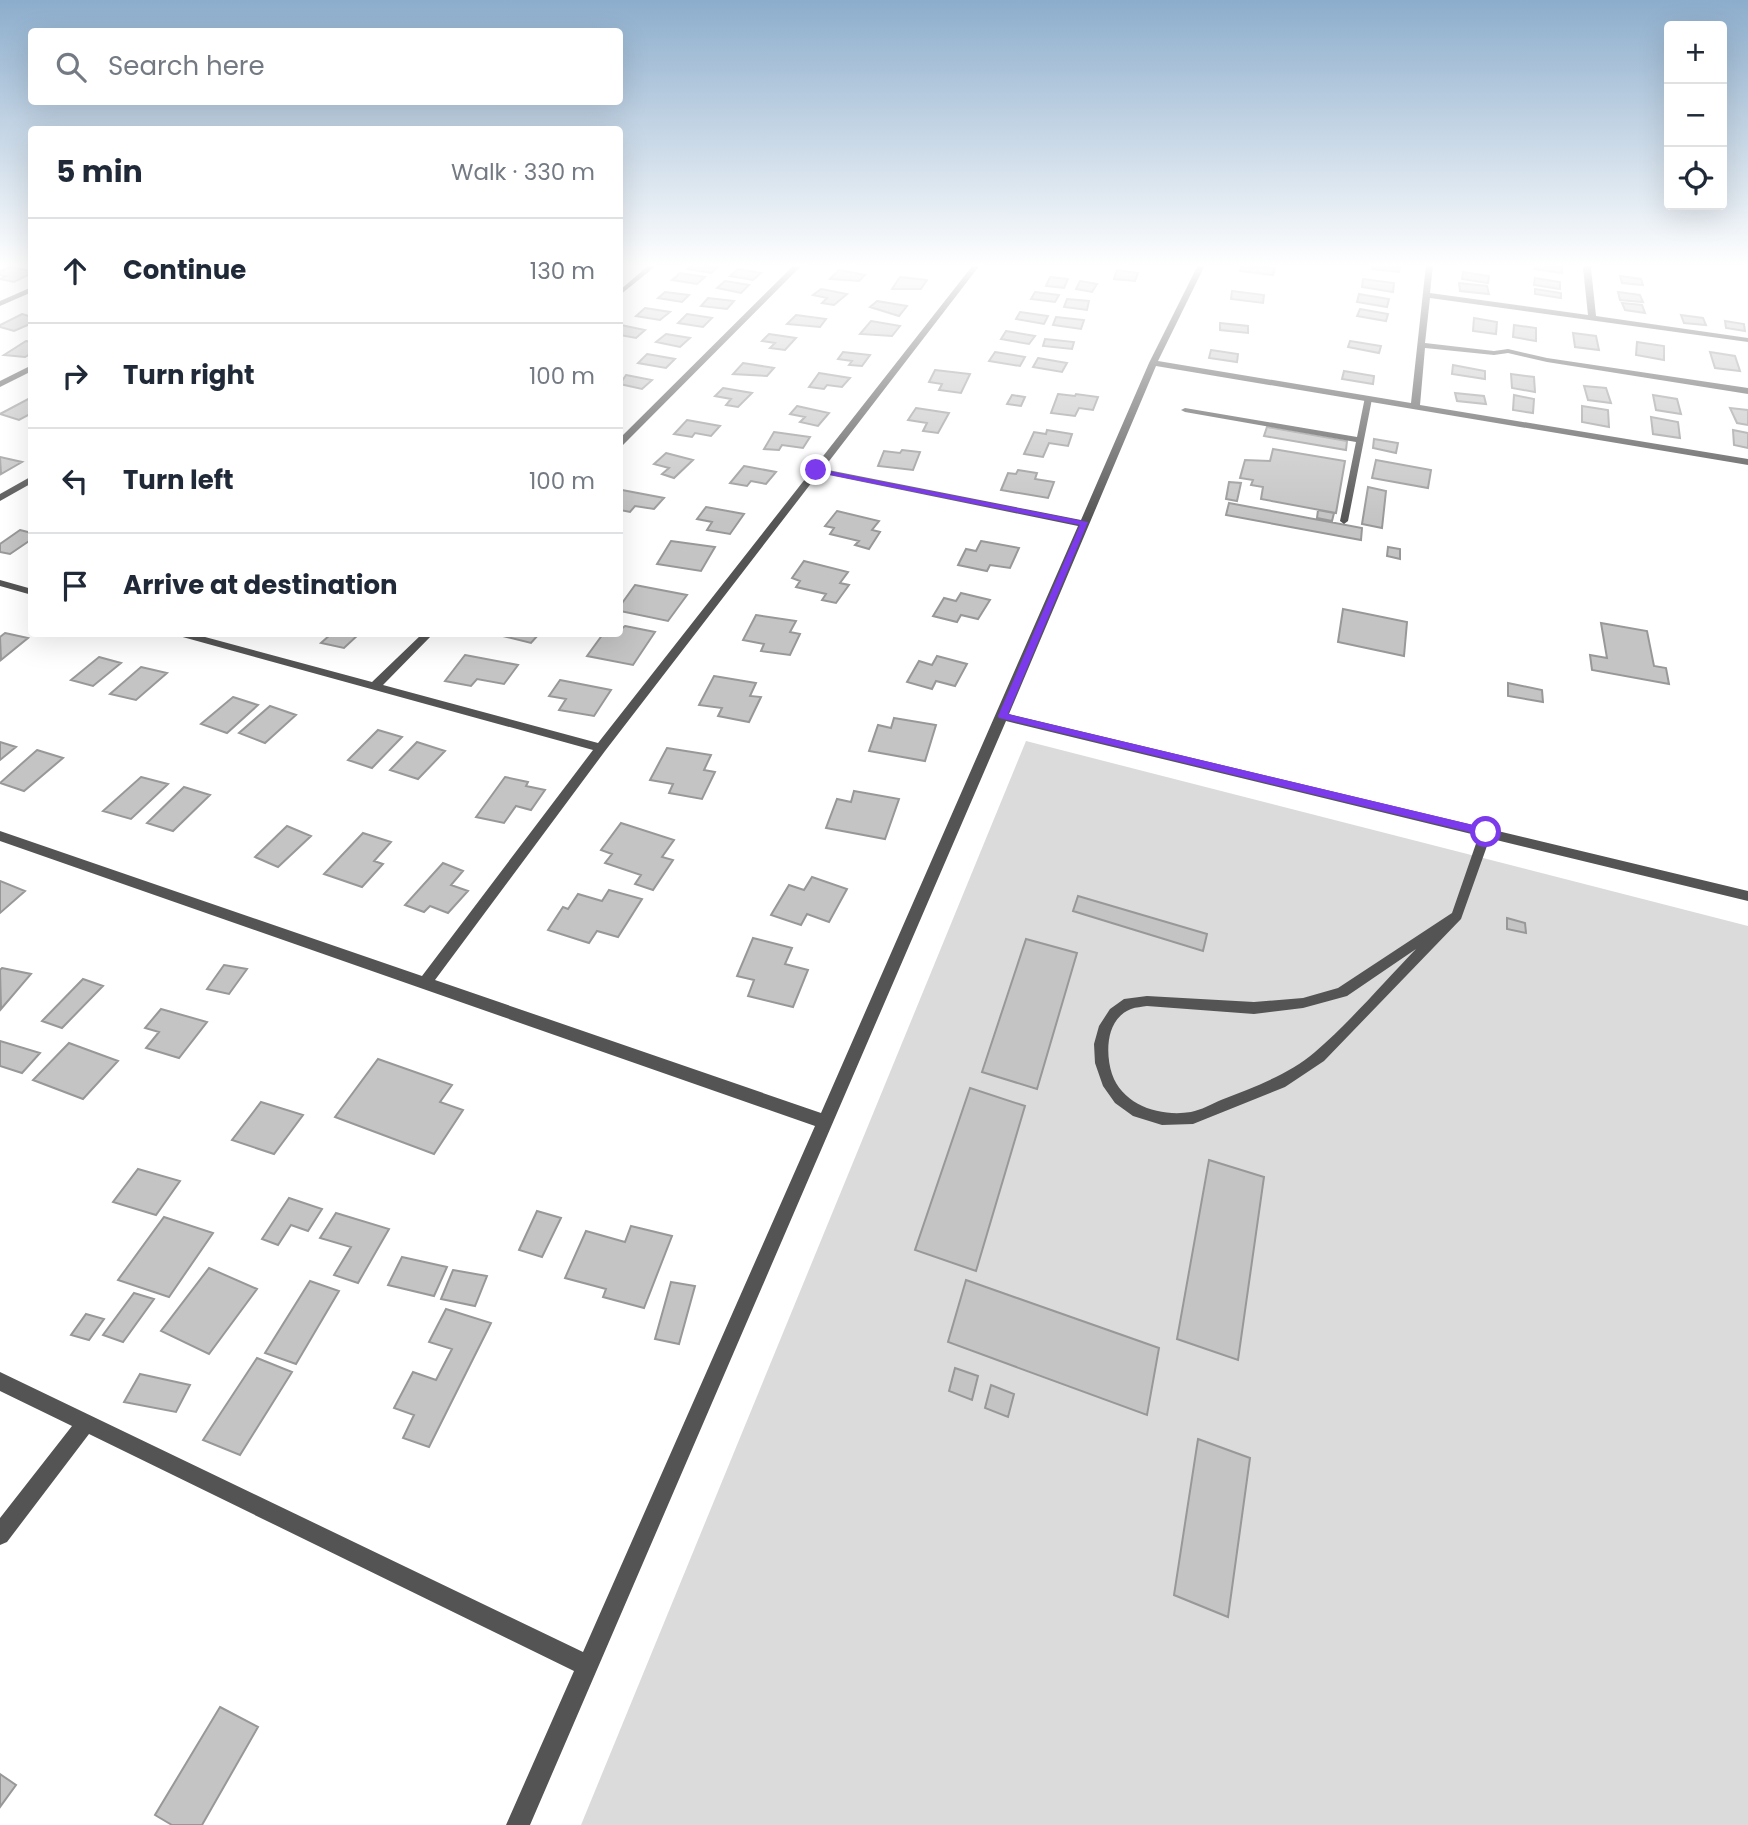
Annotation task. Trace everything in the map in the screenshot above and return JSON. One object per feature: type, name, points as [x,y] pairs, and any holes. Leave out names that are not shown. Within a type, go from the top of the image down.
[{"type":"street","points":[[624,432],[709,350]]},
{"type":"street","points":[[425,983],[600,748],[910,350]]},
{"type":"street","points":[[518,1825],[826,1122],[1159,350]]},
{"type":"street","points":[[1415,407],[1421,350]]},
{"type":"street","points":[[1469,350],[1494,353],[1508,351],[1547,360],[1748,391]]},
{"type":"street","points":[[1153,363],[1748,462]]},
{"type":"street","points":[[0,384],[28,369]]},
{"type":"street","points":[[816,470],[1085,524]]},
{"type":"street","points":[[0,498],[28,481]]},
{"type":"street","points":[[0,583],[28,591]]},
{"type":"street","points":[[194,637],[600,748]]},
{"type":"street","points":[[374,686],[425,637]]},
{"type":"street","points":[[1002,716],[1748,897]]},
{"type":"street","points":[[0,836],[826,1122]]},
{"type":"street","points":[[0,1381],[588,1666]]},
{"type":"street","points":[[0,1535],[86,1423]]},
{"type":"lane","points":[[1344,521],[1368,399]]},
{"type":"lane","points":[[1185,410],[1360,440]]},
{"type":"lane","points":[[1457,916],[1342,992],[1322,999],[1254,1008],[1147,1001],[1129,1003],[1115,1013],[1106,1026],[1101,1044],[1102,1063],[1108,1082],[1120,1098],[1138,1112],[1162,1119],[1193,1118],[1280,1083],[1319,1057],[1457,916],[1486,832]]},
{"type":"shaded area","points":[[1026,741],[1748,926],[1748,1825],[581,1825]]},
{"type":"building","points":[[12,350],[28,350],[25,357],[4,355]]},
{"type":"building","points":[[1211,350],[1238,354],[1237,362],[1209,358]]},
{"type":"building","points":[[1636,350],[1664,350],[1664,360],[1636,355]]},
{"type":"building","points":[[843,352],[870,355],[862,366],[849,365],[852,361],[838,359]]},
{"type":"building","points":[[995,352],[1025,357],[1020,366],[989,361]]},
{"type":"building","points":[[1710,352],[1735,356],[1740,371],[1715,368]]},
{"type":"building","points":[[647,354],[675,359],[666,368],[638,363]]},
{"type":"building","points":[[1038,358],[1067,363],[1062,372],[1033,367]]},
{"type":"building","points":[[743,363],[774,368],[767,376],[733,374]]},
{"type":"building","points":[[1453,365],[1485,371],[1485,379],[1452,374]]},
{"type":"building","points":[[935,370],[970,374],[961,393],[939,390],[942,384],[929,382]]},
{"type":"building","points":[[1344,371],[1374,376],[1373,384],[1342,379]]},
{"type":"building","points":[[819,373],[850,378],[842,387],[809,387]]},
{"type":"building","points":[[1511,374],[1534,377],[1535,392],[1512,388]]},
{"type":"building","points":[[626,375],[652,380],[642,389],[623,385]]},
{"type":"building","points":[[1584,386],[1606,388],[1611,403],[1588,400]]},
{"type":"building","points":[[723,388],[752,393],[738,407],[726,405],[731,399],[715,396]]},
{"type":"building","points":[[1455,393],[1484,396],[1486,404],[1457,401]]},
{"type":"building","points":[[1058,394],[1098,397],[1093,410],[1079,408],[1075,416],[1051,413]]},
{"type":"building","points":[[1012,395],[1025,397],[1021,406],[1007,404]]},
{"type":"building","points":[[1514,395],[1534,399],[1533,413],[1513,410]]},
{"type":"building","points":[[1653,395],[1677,399],[1681,414],[1656,410]]},
{"type":"building","points":[[28,399],[28,415],[19,420],[0,414]]},
{"type":"building","points":[[797,406],[829,413],[818,426],[800,422],[805,417],[790,414]]},
{"type":"building","points":[[1582,406],[1608,410],[1609,427],[1582,422]]},
{"type":"building","points":[[916,408],[949,413],[938,433],[923,431],[927,423],[908,420]]},
{"type":"building","points":[[1730,408],[1748,410],[1748,425],[1737,423]]},
{"type":"building","points":[[1651,417],[1678,422],[1680,438],[1653,434]]},
{"type":"building","points":[[687,420],[720,426],[711,436],[695,433],[692,437],[674,434]]},
{"type":"building","points":[[1267,427],[1347,441],[1346,450],[1264,436]]},
{"type":"building","points":[[1047,430],[1072,434],[1068,446],[1049,443],[1043,457],[1024,454],[1034,432],[1046,434]]},
{"type":"building","points":[[1733,430],[1748,433],[1748,448],[1734,445]]},
{"type":"building","points":[[774,432],[810,437],[803,448],[782,445],[779,450],[764,449]]},
{"type":"building","points":[[1374,439],[1398,443],[1396,453],[1373,448]]},
{"type":"building","points":[[1273,449],[1345,461],[1336,513],[1261,499],[1263,487],[1251,485],[1253,480],[1240,478],[1245,460],[1270,461]]},
{"type":"building","points":[[902,450],[920,452],[913,470],[878,466],[884,451],[900,453]]},
{"type":"building","points":[[666,453],[693,460],[674,478],[662,474],[669,468],[654,464]]},
{"type":"building","points":[[0,457],[22,462],[1,474]]},
{"type":"building","points":[[1376,460],[1431,470],[1428,488],[1372,478]]},
{"type":"building","points":[[744,466],[776,472],[766,484],[751,481],[747,486],[730,483]]},
{"type":"building","points":[[1018,470],[1037,473],[1035,479],[1054,482],[1048,498],[1001,490],[1008,473],[1016,474]]},
{"type":"building","points":[[1229,482],[1241,483],[1237,501],[1226,499]]},
{"type":"building","points":[[1368,487],[1386,491],[1382,528],[1362,524]]},
{"type":"building","points":[[623,490],[664,498],[654,509],[635,506],[630,512],[623,511]]},
{"type":"building","points":[[1229,503],[1362,528],[1361,540],[1226,515]]},
{"type":"building","points":[[706,507],[744,514],[730,534],[707,530],[712,522],[697,519]]},
{"type":"building","points":[[1318,510],[1334,513],[1332,521],[1317,518]]},
{"type":"building","points":[[837,511],[879,521],[872,530],[880,532],[869,549],[855,545],[859,541],[830,534],[834,528],[825,526]]},
{"type":"building","points":[[20,530],[28,532],[28,542],[10,554],[0,552],[0,544]]},
{"type":"building","points":[[671,541],[715,547],[701,571],[657,564]]},
{"type":"building","points":[[981,541],[1019,548],[1010,568],[990,565],[987,571],[958,565],[966,549],[976,551]]},
{"type":"building","points":[[1388,547],[1400,549],[1400,559],[1387,556]]},
{"type":"building","points":[[804,561],[848,572],[840,583],[849,585],[836,603],[822,600],[826,594],[796,587],[800,581],[792,578]]},
{"type":"building","points":[[635,585],[687,595],[668,621],[623,612],[623,602]]},
{"type":"building","points":[[961,593],[990,600],[978,619],[961,615],[957,622],[933,616],[944,598],[956,601]]},
{"type":"building","points":[[1343,609],[1407,622],[1404,656],[1338,642]]},
{"type":"building","points":[[756,615],[796,621],[790,632],[800,634],[790,655],[761,651],[764,644],[743,640]]},
{"type":"building","points":[[1601,623],[1647,631],[1654,666],[1666,668],[1669,684],[1592,670],[1590,655],[1607,658]]},
{"type":"building","points":[[623,628],[655,632],[633,665],[587,656],[601,637],[623,637]]},
{"type":"building","points":[[5,633],[28,638],[1,660],[0,637]]},
{"type":"building","points":[[328,637],[356,637],[344,648],[321,643]]},
{"type":"building","points":[[507,637],[536,637],[531,643]]},
{"type":"building","points":[[465,655],[518,665],[504,684],[477,679],[471,686],[445,681]]},
{"type":"building","points":[[937,656],[967,664],[955,686],[936,681],[932,689],[907,682],[919,661],[932,665]]},
{"type":"building","points":[[99,657],[121,663],[93,686],[71,680]]},
{"type":"building","points":[[141,667],[167,673],[136,700],[110,694]]},
{"type":"building","points":[[714,676],[756,683],[750,696],[761,697],[749,722],[718,716],[722,708],[699,705]]},
{"type":"building","points":[[560,680],[611,690],[594,716],[559,710],[566,699],[549,696]]},
{"type":"building","points":[[1508,683],[1542,690],[1543,702],[1508,696]]},
{"type":"building","points":[[233,697],[258,705],[227,733],[201,724]]},
{"type":"building","points":[[270,706],[296,715],[265,743],[239,733]]},
{"type":"building","points":[[894,718],[936,725],[925,761],[869,751],[878,725],[891,728]]},
{"type":"building","points":[[378,730],[402,737],[372,768],[348,760]]},
{"type":"building","points":[[0,742],[16,747],[0,760]]},
{"type":"building","points":[[417,742],[445,751],[418,779],[390,770]]},
{"type":"building","points":[[667,748],[711,755],[704,770],[715,772],[702,799],[669,793],[673,784],[650,780]]},
{"type":"building","points":[[37,750],[63,758],[24,791],[0,783]]},
{"type":"building","points":[[141,777],[168,784],[131,819],[103,811]]},
{"type":"building","points":[[505,777],[528,782],[526,786],[545,790],[531,810],[516,806],[504,823],[476,817]]},
{"type":"building","points":[[184,787],[210,795],[173,831],[147,823]]},
{"type":"building","points":[[854,791],[899,799],[885,839],[826,828],[837,799],[851,802]]},
{"type":"building","points":[[621,823],[674,840],[662,857],[673,860],[653,890],[635,884],[641,875],[605,863],[612,854],[601,850]]},
{"type":"building","points":[[287,826],[311,836],[278,867],[255,857]]},
{"type":"building","points":[[363,833],[391,842],[374,861],[383,864],[362,887],[324,874]]},
{"type":"building","points":[[443,863],[463,871],[451,885],[468,891],[448,913],[430,906],[424,912],[405,905]]},
{"type":"building","points":[[812,877],[847,889],[829,922],[807,914],[801,925],[771,915],[789,885],[804,890]]},
{"type":"building","points":[[0,881],[25,891],[0,913]]},
{"type":"building","points":[[609,890],[642,899],[618,937],[597,931],[589,943],[548,930],[563,907],[568,909],[578,894],[602,901]]},
{"type":"building","points":[[1078,896],[1207,934],[1203,951],[1073,911]]},
{"type":"building","points":[[1507,918],[1525,923],[1526,933],[1507,929]]},
{"type":"building","points":[[753,938],[792,948],[785,964],[808,970],[793,1007],[748,996],[754,980],[737,976]]},
{"type":"building","points":[[1026,939],[1077,953],[1037,1089],[982,1072]]},
{"type":"building","points":[[224,965],[247,969],[229,994],[207,989]]},
{"type":"building","points":[[2,968],[31,974],[1,1009],[0,970]]},
{"type":"building","points":[[83,979],[103,986],[62,1028],[42,1021]]},
{"type":"building","points":[[161,1009],[207,1022],[179,1058],[146,1048],[159,1032],[145,1028]]},
{"type":"building","points":[[0,1041],[40,1053],[22,1073],[0,1066]]},
{"type":"building","points":[[69,1043],[118,1061],[83,1099],[33,1080]]},
{"type":"building","points":[[378,1059],[452,1085],[440,1102],[463,1110],[434,1154],[335,1117]]},
{"type":"building","points":[[970,1088],[1025,1106],[976,1271],[915,1250]]},
{"type":"building","points":[[261,1102],[303,1115],[274,1154],[232,1140]]},
{"type":"building","points":[[1209,1160],[1264,1177],[1238,1360],[1177,1339]]},
{"type":"building","points":[[138,1169],[180,1181],[156,1215],[113,1202]]},
{"type":"building","points":[[289,1198],[322,1209],[308,1231],[291,1225],[278,1245],[262,1239]]},
{"type":"building","points":[[537,1211],[561,1218],[542,1257],[519,1250]]},
{"type":"building","points":[[336,1213],[389,1229],[358,1283],[334,1275],[351,1247],[320,1238]]},
{"type":"building","points":[[164,1217],[213,1233],[169,1297],[118,1280]]},
{"type":"building","points":[[631,1226],[672,1236],[644,1308],[603,1297],[606,1289],[565,1278],[586,1231],[625,1242]]},
{"type":"building","points":[[402,1257],[447,1267],[434,1296],[388,1285]]},
{"type":"building","points":[[209,1268],[257,1289],[209,1354],[161,1331]]},
{"type":"building","points":[[453,1270],[487,1276],[475,1306],[441,1299]]},
{"type":"building","points":[[966,1280],[1159,1348],[1147,1415],[948,1342]]},
{"type":"building","points":[[310,1281],[339,1291],[296,1364],[265,1353]]},
{"type":"building","points":[[671,1282],[695,1286],[679,1344],[655,1339]]},
{"type":"building","points":[[134,1293],[154,1299],[123,1342],[103,1335]]},
{"type":"building","points":[[446,1309],[491,1323],[429,1447],[403,1438],[414,1415],[394,1408],[413,1372],[436,1380],[452,1349],[429,1342]]},
{"type":"building","points":[[86,1314],[104,1319],[89,1340],[71,1335]]},
{"type":"building","points":[[257,1358],[292,1372],[240,1455],[203,1440]]},
{"type":"building","points":[[955,1368],[978,1376],[972,1400],[949,1391]]},
{"type":"building","points":[[140,1374],[190,1385],[176,1412],[124,1402]]},
{"type":"building","points":[[991,1385],[1014,1394],[1008,1417],[985,1408]]},
{"type":"building","points":[[1198,1439],[1250,1458],[1228,1617],[1174,1595]]},
{"type":"building","points":[[220,1707],[258,1727],[202,1825],[172,1825],[155,1815]]},
{"type":"building","points":[[0,1774],[16,1785],[0,1807]]},
{"type":"route","points":[[816,470],[1085,524],[1002,716],[1486,832]]}]
